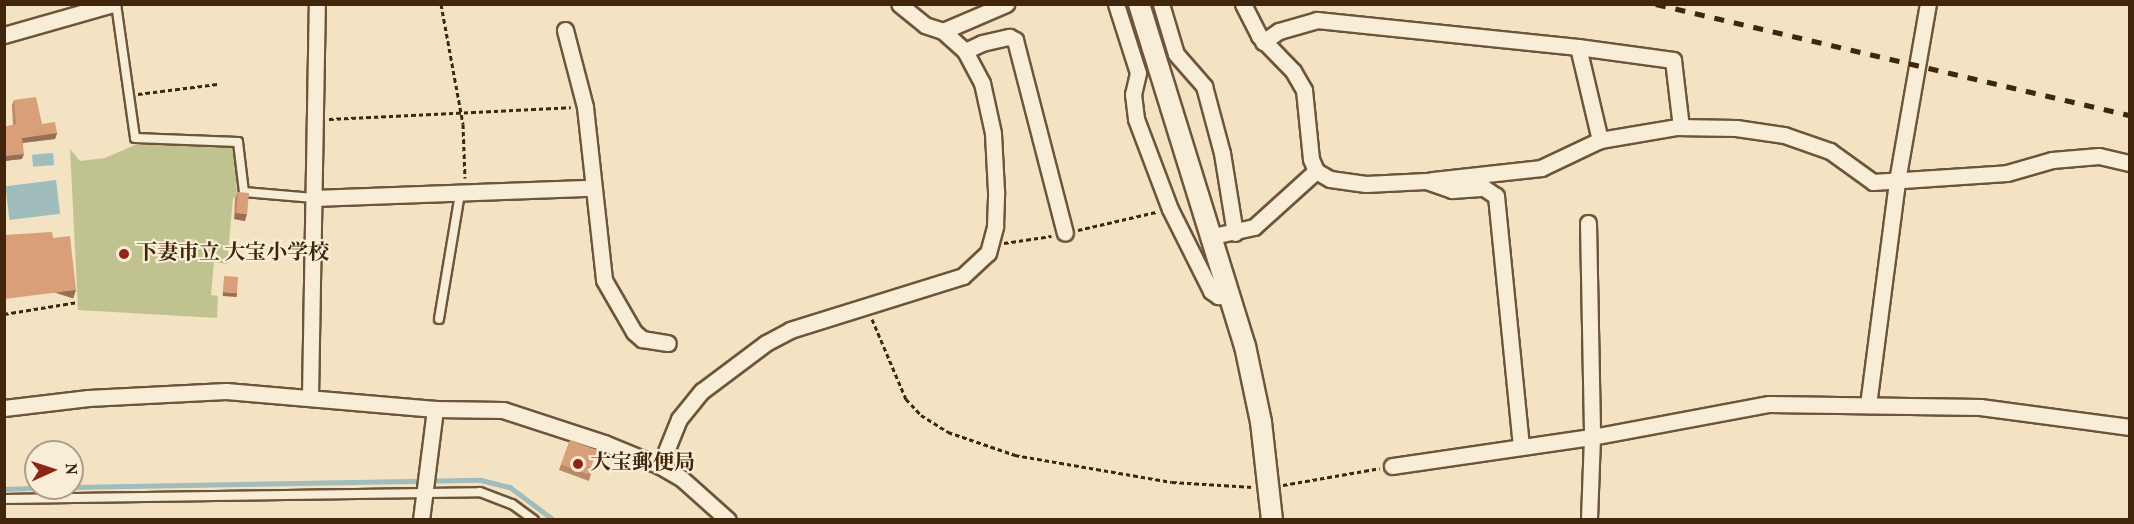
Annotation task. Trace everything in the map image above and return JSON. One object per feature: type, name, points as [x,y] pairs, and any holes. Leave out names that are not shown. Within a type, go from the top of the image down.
[{"type":"street","points":[[4,35],[114,4]]},
{"type":"street","points":[[310,397],[318,4]]},
{"type":"street","points":[[660,466],[679,419],[702,392],[730,369],[790,330],[867,309],[963,276],[982,262],[992,243],[996,191],[993,134],[982,83],[965,51],[943,31],[925,25],[899,4]]},
{"type":"street","points":[[943,31],[1006,4]]},
{"type":"street","points":[[1116,4],[1138,73],[1133,94],[1136,118],[1170,209],[1211,291],[1218,296],[1231,295]]},
{"type":"street","points":[[1139,4],[1231,295],[1261,422],[1272,519]]},
{"type":"street","points":[[1161,4],[1176,54],[1204,86],[1222,153],[1235,233]]},
{"type":"street","points":[[1243,4],[1263,42],[1293,71],[1304,90],[1311,159],[1316,171],[1330,179],[1366,184],[1426,181],[1541,168],[1600,140],[1681,127],[1736,128],[1784,135],[1830,151],[1873,182],[2007,173],[2052,160],[2099,156],[2130,163]]},
{"type":"street","points":[[1868,405],[1897,181],[1928,4]]},
{"type":"street","points":[[1263,42],[1279,31],[1317,20],[1578,47],[1672,60],[1681,127]]},
{"type":"street","points":[[565,30],[585,105],[591,188],[604,280],[634,332],[642,339],[668,343]]},
{"type":"street","points":[[965,51],[982,43],[1009,37],[1015,40],[1065,233]]},
{"type":"street","points":[[1578,47],[1600,140]]},
{"type":"street","points":[[1213,236],[1254,227],[1316,171]]},
{"type":"street","points":[[1493,173],[1521,446]]},
{"type":"street","points":[[1426,181],[1452,190],[1484,188],[1496,196]]},
{"type":"street","points":[[314,198],[591,188]]},
{"type":"street","points":[[1588,223],[1592,437],[1589,519]]},
{"type":"street","points":[[4,408],[189,391],[310,397],[435,409],[511,411],[660,466],[681,478],[728,519]]},
{"type":"street","points":[[1392,466],[1592,437],[1759,406],[1980,407],[2130,427]]},
{"type":"street","points":[[421,519],[435,409]]},
{"type":"lane","points":[[114,4],[135,138],[238,142],[244,192],[314,198]]},
{"type":"lane","points":[[439,319],[463,194]]},
{"type":"lane","points":[[4,499],[425,490],[480,492],[512,504],[534,519]]},
{"type":"path","points":[[441,4],[461,115],[463,194]]},
{"type":"path","points":[[127,95],[217,84]]},
{"type":"path","points":[[316,119],[461,115],[585,105]]},
{"type":"path","points":[[992,243],[1065,233],[1170,209]]},
{"type":"path","points":[[4,314],[78,302]]},
{"type":"path","points":[[867,309],[906,399],[921,415],[948,432],[1015,455],[1172,482],[1270,488],[1392,466]]},
{"type":"green space","name":"下妻市立 大宝小学校","points":[[235,143],[237,197],[233,198],[227,264],[214,262],[211,295],[218,296],[217,318],[78,310],[70,149],[80,161],[105,158],[135,145]]},
{"type":"water","points":[[53,153],[54,165],[33,167],[32,155]]},
{"type":"water","points":[[56,180],[60,214],[10,220],[5,186]]},
{"type":"building","points":[[36,97],[42,124],[55,122],[57,133],[22,138],[24,154],[4,156],[4,127],[16,124],[14,100]]},
{"type":"building","points":[[238,192],[249,193],[247,214],[236,213]]},
{"type":"building","points":[[52,232],[53,238],[70,236],[76,290],[4,299],[4,235]]},
{"type":"building","points":[[224,276],[238,277],[237,293],[223,292]]},
{"type":"building","points":[[570,440],[597,450],[588,474],[561,464]]},
{"type":"waterway","points":[[84,487],[481,480],[510,487],[554,520]]},
{"type":"waterway","points":[[4,489],[24,488]]},
{"type":"railway","points":[[1656,4],[2130,115]]},
{"type":"place","name":"下妻市立 大宝小学校","points":[[124,254]]},
{"type":"place","name":"大宝郵便局","points":[[578,464]]}]
